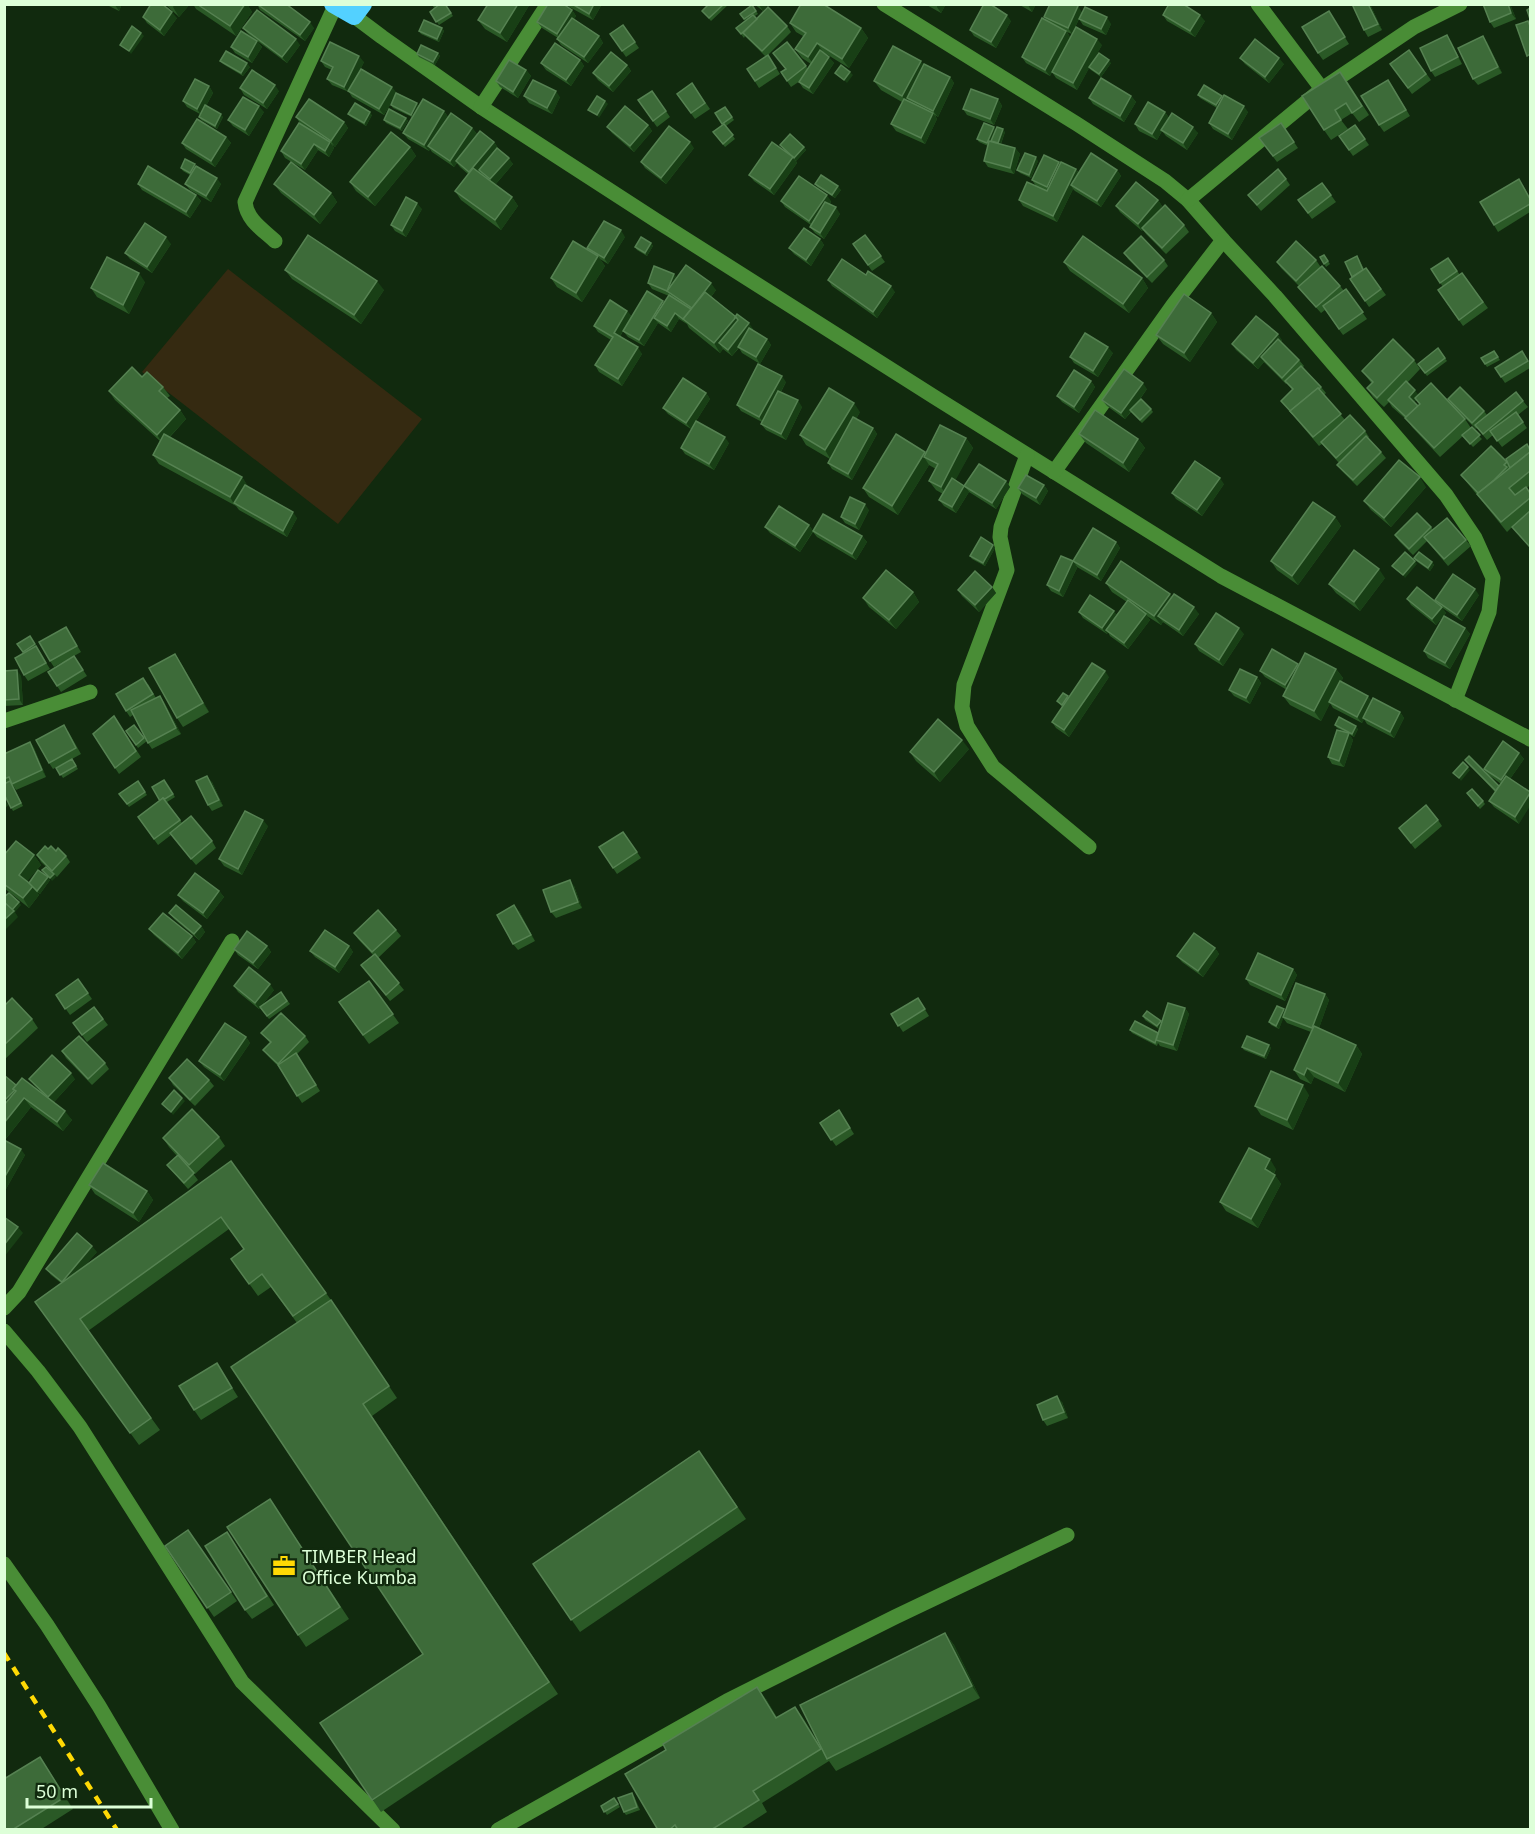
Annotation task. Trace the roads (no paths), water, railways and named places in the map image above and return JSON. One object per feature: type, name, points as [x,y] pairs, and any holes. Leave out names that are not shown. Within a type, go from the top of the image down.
[{"type":"highway","points":[[334,5],[359,10]]},
{"type":"street","points":[[481,106],[548,4]]},
{"type":"street","points":[[884,4],[1077,124],[1165,181],[1188,200],[1275,296],[1446,495],[1475,538],[1493,578],[1490,612],[1455,700]]},
{"type":"street","points":[[1258,4],[1322,89]]},
{"type":"street","points":[[1188,200],[1322,89],[1414,27],[1460,4]]},
{"type":"street","points":[[275,241],[249,218],[245,202],[334,5]]},
{"type":"street","points":[[359,10],[382,38],[481,106],[676,234],[1221,576],[1530,739]]},
{"type":"street","points":[[1054,472],[1173,305],[1223,240]]},
{"type":"street","points":[[1027,455],[1001,527],[1000,537],[1007,570],[964,685],[962,707],[967,726],[993,767],[1089,847]]},
{"type":"street","points":[[4,721],[90,692]]},
{"type":"street","points":[[4,1308],[19,1292],[232,941]]},
{"type":"street","points":[[4,1331],[38,1371],[80,1427],[242,1682],[393,1830]]},
{"type":"street","points":[[498,1830],[727,1701],[1067,1535]]},
{"type":"street","points":[[4,1564],[47,1625],[99,1706],[172,1830]]},
{"type":"railway","points":[[4,1653],[117,1830]]},
{"type":"place","name":"TIMBER Head Office Kumba","points":[[284,1566]]}]
